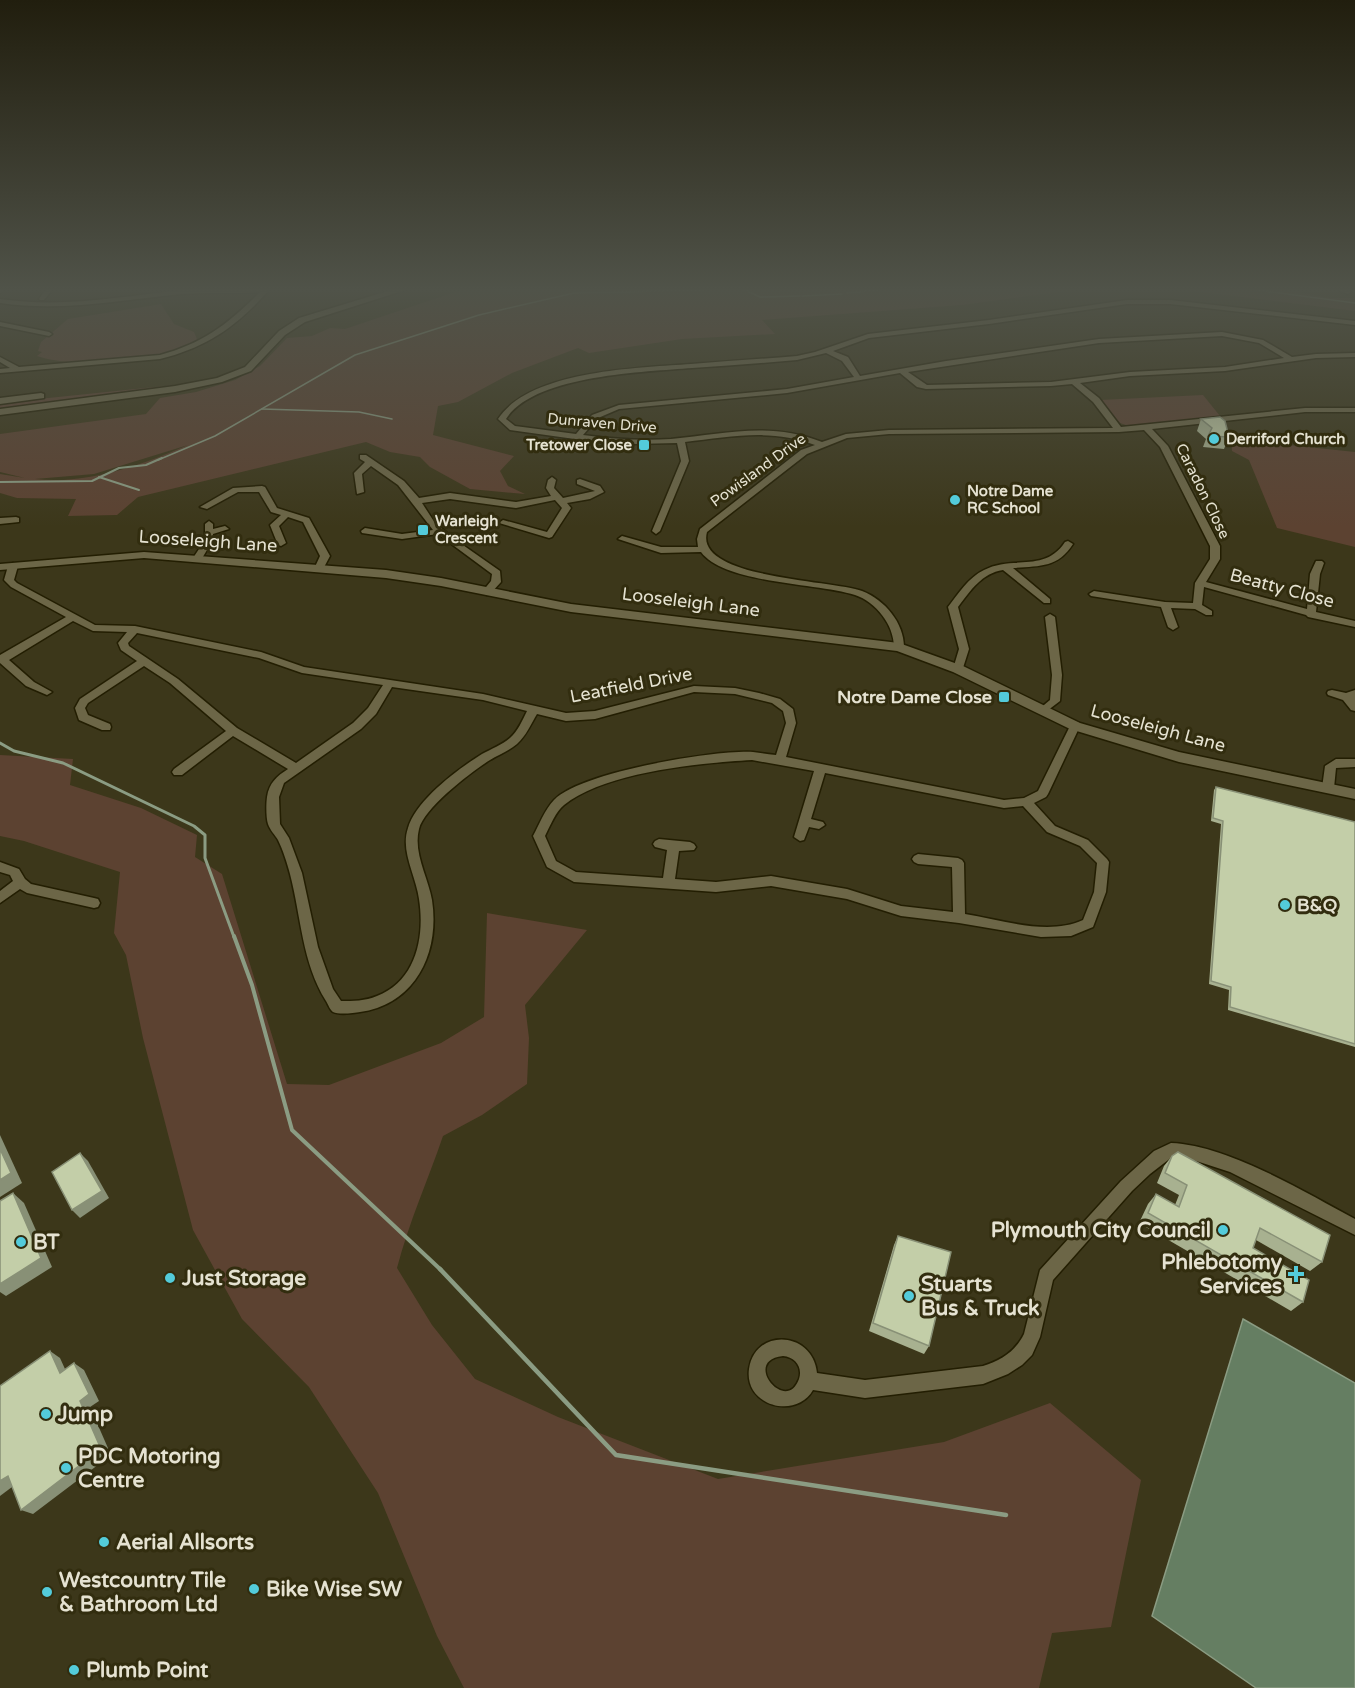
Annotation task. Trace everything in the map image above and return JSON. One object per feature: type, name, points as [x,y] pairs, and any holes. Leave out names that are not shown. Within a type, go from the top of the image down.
[{"type":"street","points":[[0,371],[31,369]]},
{"type":"street","points":[[0,401],[201,380],[235,369]]},
{"type":"street","points":[[0,412],[194,386],[240,373],[245,369]]},
{"type":"street","name":"Dunraven Drive","points":[[660,369],[606,373],[576,379],[514,404],[504,411],[502,419],[513,428],[650,442],[786,432],[819,444]]},
{"type":"street","points":[[852,369],[858,378]]},
{"type":"street","points":[[579,436],[588,421],[600,411],[619,407],[758,395],[916,369]]},
{"type":"street","points":[[902,371],[926,387],[1020,386],[1130,374],[1226,369]]},
{"type":"street","points":[[1074,381],[1096,400],[1119,429]]},
{"type":"street","name":"Powisland Drive","points":[[703,549],[701,536],[708,525],[795,459],[819,444],[846,436],[889,432],[1119,429],[1305,410],[1355,410]]},
{"type":"street","name":"Caradon Close","points":[[1146,427],[1164,446],[1215,546],[1213,566],[1200,583],[1197,606]]},
{"type":"street","points":[[656,531],[685,461],[681,441]]},
{"type":"street","points":[[360,492],[358,473],[367,459],[401,483],[439,531],[497,573],[496,582],[488,592]]},
{"type":"street","points":[[503,523],[546,536],[553,531],[567,511],[560,499],[551,491],[552,480]]},
{"type":"street","points":[[417,501],[450,496],[516,505],[587,497],[600,492],[597,488],[580,482]]},
{"type":"street","points":[[207,504],[236,490],[262,489],[274,510],[306,520],[325,556],[319,569]]},
{"type":"street","points":[[281,543],[274,525],[287,514]]},
{"type":"street","points":[[0,521],[16,520]]},
{"type":"street","points":[[198,558],[209,540],[209,528],[225,529]]},
{"type":"street","points":[[553,531],[564,528]]},
{"type":"street","points":[[365,531],[378,535],[418,537],[439,531]]},
{"type":"street","points":[[370,544],[378,535]]},
{"type":"street","points":[[622,539],[649,549],[666,552],[703,549],[713,559],[735,567],[859,593],[873,601],[895,625],[900,638],[899,647]]},
{"type":"street","points":[[958,669],[964,649],[953,607],[964,592],[987,572],[1049,561],[1065,552],[1069,544]]},
{"type":"street","name":"Looseleigh Lane","points":[[6,567],[144,555],[198,558],[420,578],[570,608],[899,647],[958,669],[1075,726],[1179,757],[1355,794]]},
{"type":"street","points":[[1311,615],[1316,591],[1315,569],[1319,563]]},
{"type":"street","name":"Leatfield Drive","points":[[6,567],[9,580],[14,585],[72,618],[93,627],[135,629],[261,655],[302,670],[483,697],[566,717],[595,715],[641,700],[694,689],[735,691],[776,701],[788,710],[791,723],[780,760]]},
{"type":"street","points":[[1006,567],[1047,601]]},
{"type":"street","name":"Beatty Close","points":[[1200,583],[1268,600],[1311,615],[1355,624]]},
{"type":"street","points":[[1094,594],[1165,605],[1197,606],[1209,613]]},
{"type":"street","points":[[1165,605],[1173,627]]},
{"type":"street","points":[[1042,710],[1055,701],[1057,687],[1050,617]]},
{"type":"street","points":[[47,692],[30,684],[1,659],[72,618]]},
{"type":"street","points":[[135,629],[123,643],[125,648],[174,681],[233,731],[295,768]]},
{"type":"street","points":[[106,727],[83,717],[80,708],[84,701],[144,661]]},
{"type":"street","points":[[389,684],[372,711],[357,726],[279,781],[273,797],[274,824],[296,873],[311,947],[327,991],[337,1006],[354,1008],[374,1005],[388,1000],[408,984],[429,937],[426,902],[413,848],[414,825],[423,811],[455,780],[512,742],[523,730],[534,709]]},
{"type":"street","points":[[1332,693],[1351,695],[1355,707]]},
{"type":"street","points":[[1026,802],[1051,829],[1084,843],[1103,862],[1100,892],[1088,923],[1071,931],[1041,932],[901,911],[847,894],[771,881],[716,887],[574,877],[550,864],[539,836],[558,803],[586,786],[627,774],[701,759],[752,756],[1004,804],[1026,802],[1042,794],[1075,726]]},
{"type":"street","points":[[178,772],[233,731]]},
{"type":"street","points":[[1328,788],[1331,766],[1336,763],[1355,764]]},
{"type":"street","points":[[800,837],[820,769]]},
{"type":"street","points":[[804,822],[819,825]]},
{"type":"street","points":[[659,844],[690,847]]},
{"type":"street","points":[[668,883],[674,846]]},
{"type":"street","points":[[918,859],[958,863],[959,918]]},
{"type":"street","points":[[0,867],[15,872],[20,882],[27,888],[93,903]]},
{"type":"street","points":[[0,898],[20,882]]},
{"type":"street","points":[[807,1380],[865,1389],[983,1375],[1002,1370],[1014,1362],[1033,1335],[1039,1317],[1040,1297],[1046,1276],[1140,1174],[1164,1153],[1174,1150],[1214,1160],[1290,1192],[1355,1227]]},
{"type":"shaded area","points":[[255,369],[523,369],[458,402],[438,406],[433,435],[514,456],[500,471],[508,486],[525,494],[470,489],[430,467],[420,457],[390,452],[366,442],[138,497],[117,515],[68,516],[76,499],[17,498],[0,493],[0,474],[25,478],[0,472],[0,434],[146,414],[160,398],[196,392],[235,380]],"holes":[[[188,445],[133,466],[74,479],[35,479],[94,474]]]},
{"type":"shaded area","points":[[203,382],[188,388],[0,412],[0,403]]},
{"type":"shaded area","points":[[1203,395],[1220,416],[1129,426],[1120,423],[1100,400]]},
{"type":"shaded area","points":[[1231,439],[1355,452],[1355,547],[1277,528],[1249,460],[1232,451]]},
{"type":"shaded area","points":[[0,755],[73,759],[70,785],[141,808],[197,835],[195,857],[222,874],[287,1084],[329,1085],[441,1043],[484,1017],[487,913],[587,930],[525,1005],[529,1038],[527,1084],[482,1115],[443,1136],[397,1268],[432,1325],[475,1379],[558,1417],[718,1479],[944,1442],[1050,1403],[1141,1480],[1111,1627],[1052,1633],[1039,1688],[464,1688],[437,1636],[378,1493],[309,1387],[242,1319],[193,1230],[143,1038],[126,955],[114,933],[120,872],[24,841],[0,836]]},
{"type":"shaded area","points":[[1243,1319],[1355,1383],[1355,1688],[1256,1688],[1152,1616]]},
{"type":"building","points":[[1220,417],[1225,421],[1229,437],[1208,436],[1212,428],[1201,419]]},
{"type":"building","name":"B&Q","points":[[1216,787],[1355,822],[1355,1044],[1230,1007],[1231,987],[1211,981],[1223,821],[1213,818]]},
{"type":"building","points":[[0,1149],[11,1173],[0,1180]]},
{"type":"building","name":"Plymouth City Council","points":[[1178,1152],[1330,1235],[1322,1262],[1260,1228],[1253,1248],[1309,1280],[1303,1302],[1148,1213],[1156,1194],[1179,1207],[1187,1185],[1165,1173],[1172,1156]]},
{"type":"building","name":"BT","points":[[80,1153],[102,1191],[72,1210],[52,1172]]},
{"type":"building","name":"BT","points":[[13,1193],[41,1258],[0,1284],[0,1201]]},
{"type":"building","name":"Stuarts Bus & Truck","points":[[898,1236],[951,1252],[929,1346],[873,1323]]},
{"type":"building","name":"Jump","points":[[50,1351],[60,1373],[74,1363],[89,1394],[80,1401],[101,1449],[21,1510],[8,1476],[0,1481],[0,1386]]},
{"type":"waterway","points":[[158,460],[215,436],[331,369]]},
{"type":"waterway","points":[[262,409],[359,412],[392,419]]},
{"type":"waterway","points":[[100,477],[119,468],[146,465],[162,458]]},
{"type":"waterway","points":[[0,482],[92,481],[100,477]]},
{"type":"waterway","points":[[100,477],[139,490]]},
{"type":"waterway","points":[[0,743],[14,751],[63,763],[194,826],[205,835],[205,858],[234,937]]},
{"type":"waterway","points":[[234,936],[252,985],[292,1130],[441,1270]]},
{"type":"waterway","points":[[441,1270],[616,1455],[1006,1515]]},
{"type":"place","name":"Derriford Church","points":[[1214,439]]},
{"type":"place","name":"Tretower Close","points":[[644,445]]},
{"type":"place","name":"Notre Dame RC School","points":[[955,500]]},
{"type":"place","name":"Warleigh Crescent","points":[[423,530]]},
{"type":"place","name":"Notre Dame Close","points":[[1004,697]]},
{"type":"place","name":"B&Q","points":[[1285,905]]},
{"type":"place","name":"Plymouth City Council","points":[[1223,1230]]},
{"type":"place","name":"BT","points":[[21,1242]]},
{"type":"place","name":"Phlebotomy Services","points":[[1296,1274]]},
{"type":"place","name":"Just Storage","points":[[170,1278]]},
{"type":"place","name":"Stuarts Bus & Truck","points":[[909,1296]]},
{"type":"place","name":"Jump","points":[[46,1414]]},
{"type":"place","name":"PDC Motoring Centre","points":[[66,1468]]},
{"type":"place","name":"Aerial Allsorts","points":[[104,1542]]},
{"type":"place","name":"Bike Wise SW","points":[[254,1589]]},
{"type":"place","name":"Westcountry Tile & Bathroom Ltd","points":[[47,1592]]},
{"type":"place","name":"Plumb Point","points":[[74,1670]]}]
